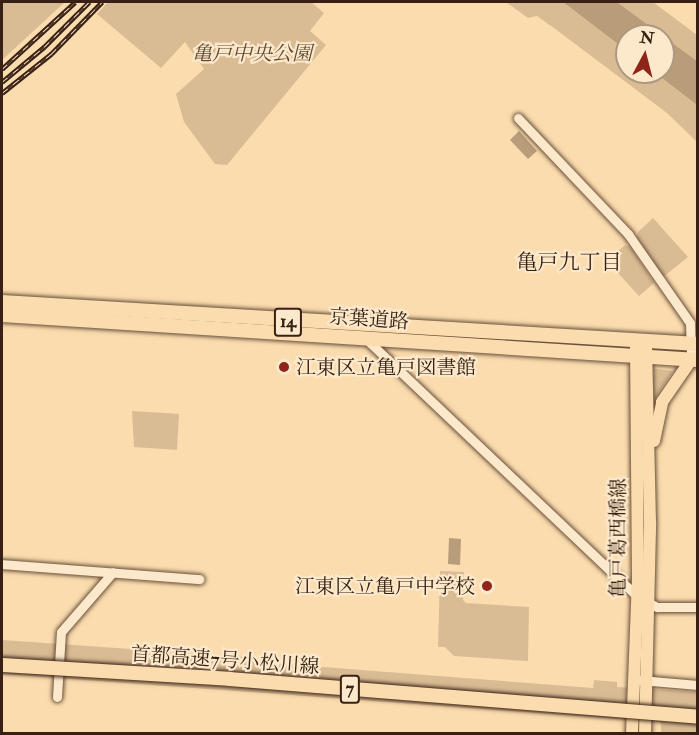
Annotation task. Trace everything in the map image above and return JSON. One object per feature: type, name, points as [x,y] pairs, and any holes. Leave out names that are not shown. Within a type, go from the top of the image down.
[{"type":"highway","name":"京葉道路","points":[[2,302],[352,325],[641,351],[694,360]]},
{"type":"highway","name":"京葉道路","points":[[2,315],[364,338],[641,351],[694,345]]},
{"type":"highway","name":"首都高速7号小松川線","points":[[2,656],[698,708]]},
{"type":"highway","name":"首都高速7号小松川線","points":[[2,665],[230,679],[698,717]]},
{"type":"main road","name":"亀戸葛西橋線","points":[[632,734],[641,680],[648,604],[649,495],[641,351]]},
{"type":"main road","name":"亀戸葛西橋線","points":[[641,351],[638,596],[645,734]]},
{"type":"main road","points":[[649,495],[657,413],[666,393],[694,360]]},
{"type":"street","points":[[518,118],[628,234],[688,318],[694,345],[694,360]]},
{"type":"street","points":[[352,325],[638,596],[648,604],[698,608]]},
{"type":"street","points":[[2,564],[199,579]]},
{"type":"street","points":[[57,697],[61,632],[113,572]]},
{"type":"street","points":[[641,680],[698,685]]},
{"type":"green space","points":[[2,2],[65,2],[2,60]]},
{"type":"green space","name":"亀戸中央公園","points":[[108,2],[311,2],[324,13],[310,31],[326,45],[227,165],[215,164],[184,122],[176,94],[204,69],[185,42],[161,68],[97,14]]},
{"type":"green space","points":[[506,2],[563,2],[615,42],[615,74],[537,16],[528,18]]},
{"type":"green space","points":[[617,2],[653,2],[697,35],[697,61],[675,45],[675,24],[647,24]]},
{"type":"green space","points":[[628,84],[670,84],[697,105],[697,142],[667,113]]},
{"type":"green space","points":[[653,218],[688,257],[662,278],[637,239],[638,232]]},
{"type":"green space","points":[[625,245],[631,248],[654,283],[639,296],[607,261]]},
{"type":"green space","points":[[648,368],[673,371],[653,401],[650,415]]},
{"type":"green space","points":[[132,411],[179,414],[177,450],[134,447]]},
{"type":"green space","points":[[440,571],[464,572],[463,600],[466,603],[529,607],[528,661],[454,656],[445,647],[438,647]]},
{"type":"green space","points":[[2,640],[258,658],[258,662],[593,688],[594,680],[617,682],[617,687],[697,692],[697,733],[661,732],[661,722],[2,674]]},
{"type":"shaded area","points":[[563,2],[617,2],[647,24],[615,24],[615,42]]},
{"type":"shaded area","points":[[675,45],[697,61],[697,105],[670,84],[675,84]]},
{"type":"shaded area","points":[[519,131],[537,151],[528,159],[510,140]]},
{"type":"shaded area","points":[[449,538],[461,539],[460,565],[448,564]]},
{"type":"railway","points":[[2,69],[75,2]]},
{"type":"railway","points":[[2,82],[44,47],[89,2]]},
{"type":"railway","points":[[2,93],[51,54],[102,2]]},
{"type":"place","name":"江東区立亀戸図書館","points":[[284,367]]},
{"type":"place","name":"江東区立亀戸中学校","points":[[487,586]]},
{"type":"district","name":"亀戸九丁目","points":[[569,263]]}]
